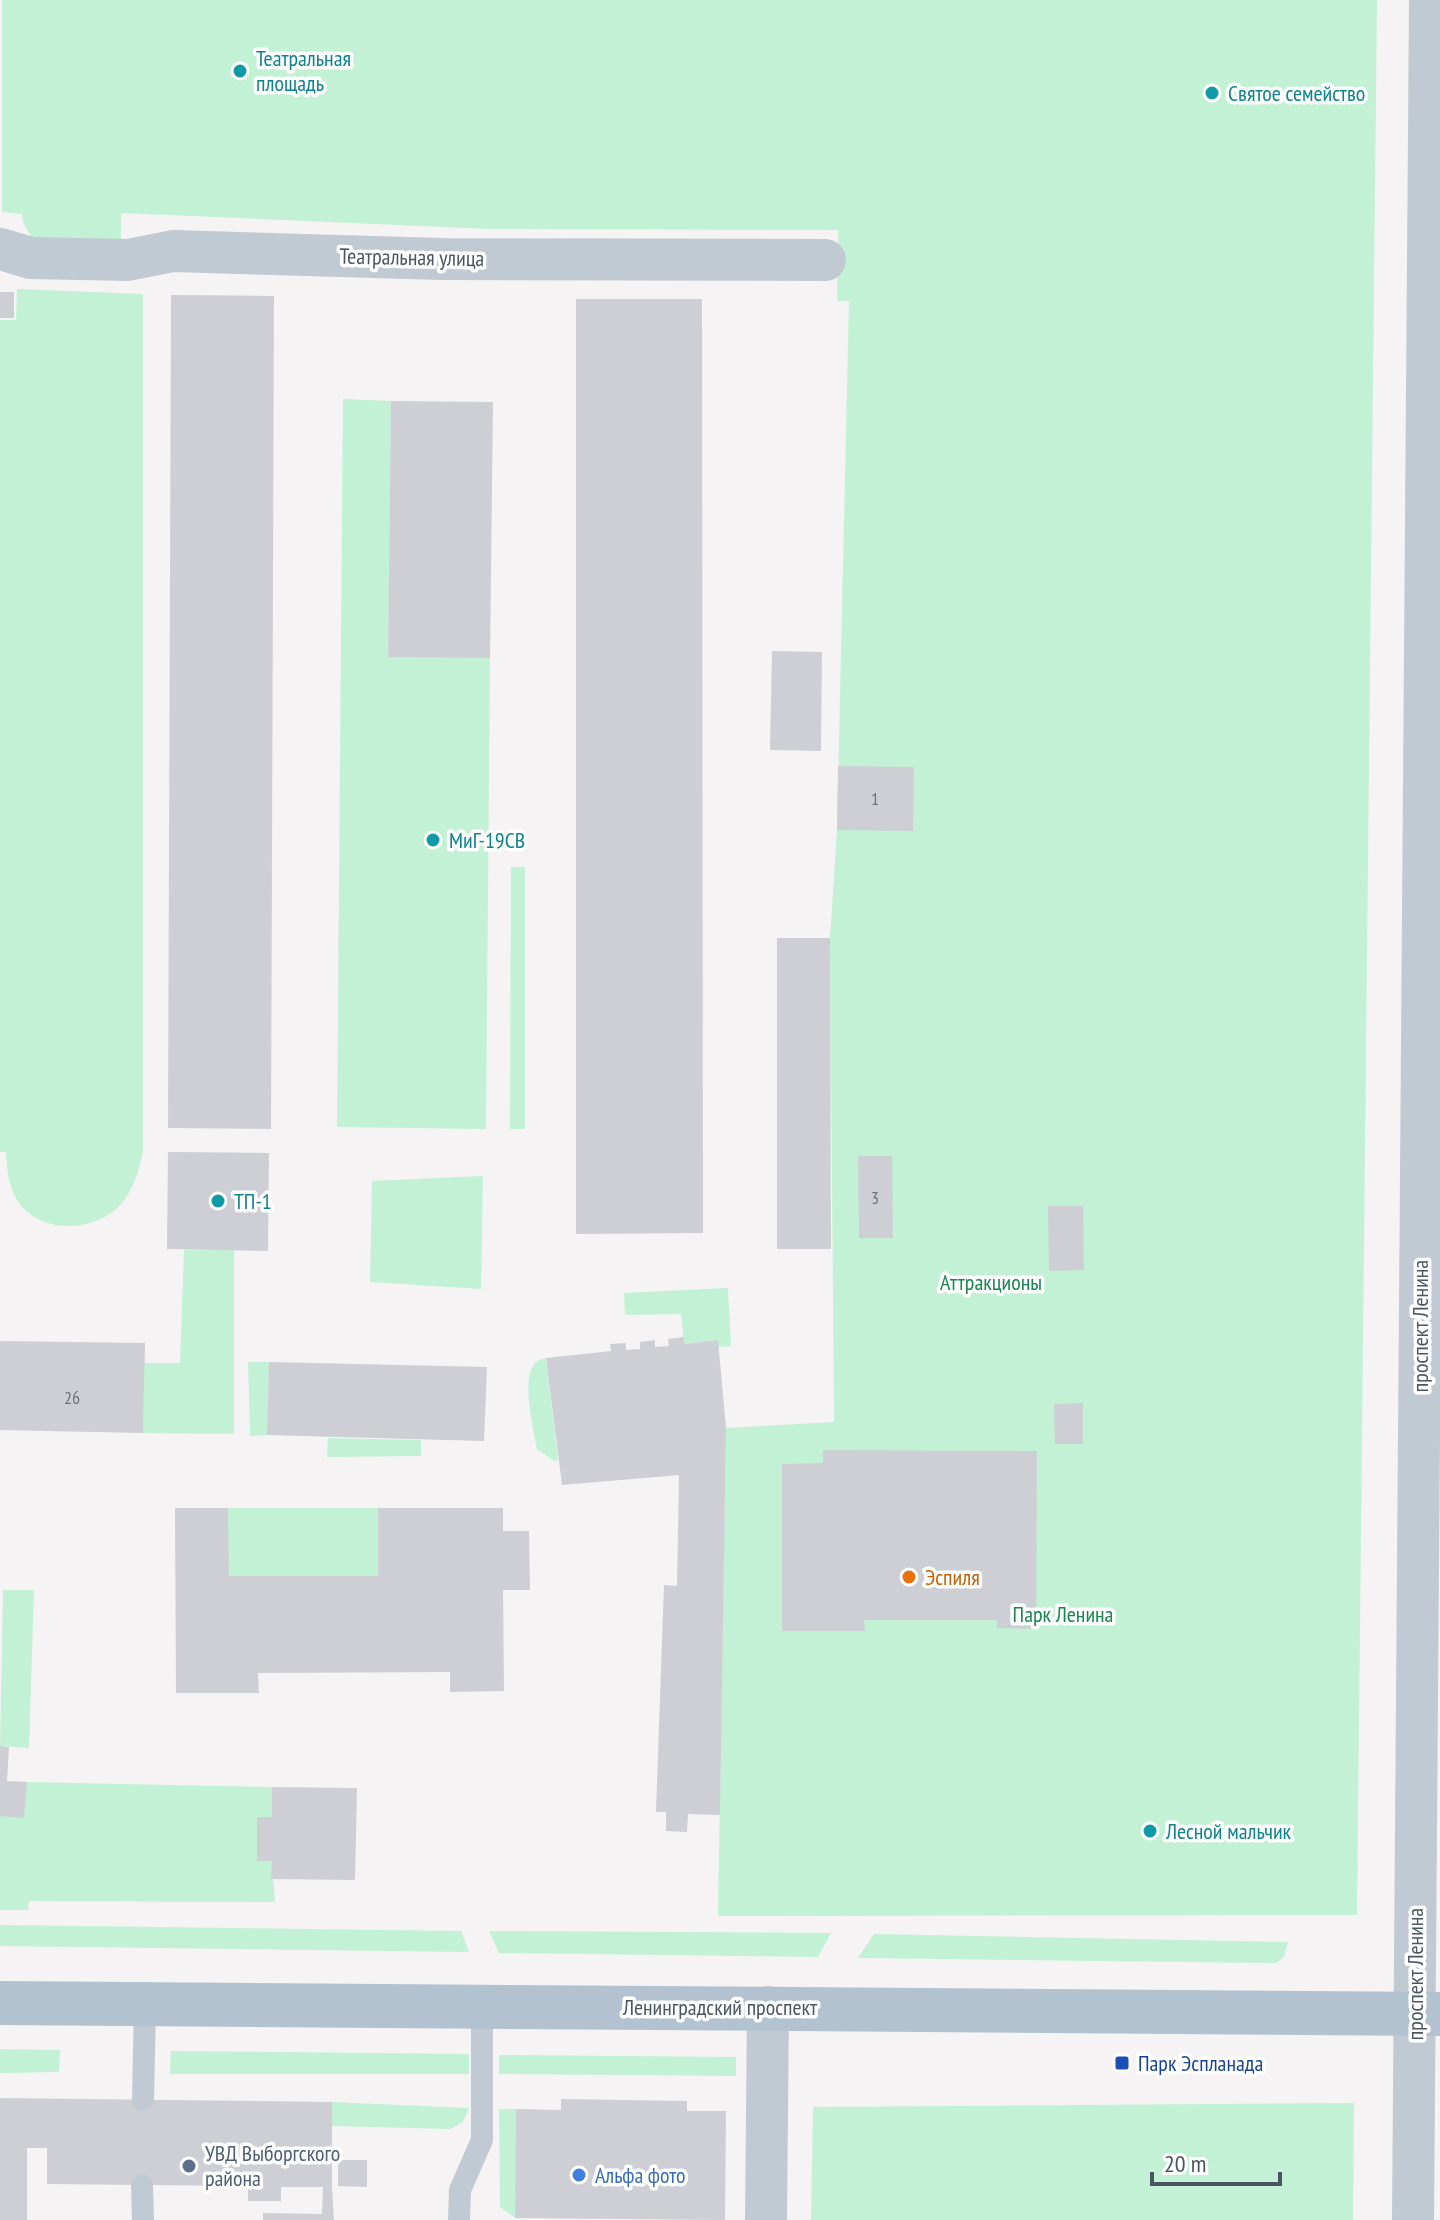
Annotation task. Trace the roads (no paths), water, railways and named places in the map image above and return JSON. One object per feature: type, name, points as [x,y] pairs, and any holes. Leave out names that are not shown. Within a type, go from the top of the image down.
[{"type":"main road","name":"Ленинградский проспект","points":[[0,2003],[1428,2014]]},
{"type":"street","name":"проспект Ленина","points":[[1413,2220],[1428,2014],[1434,240],[1430,0]]},
{"type":"street","name":"Театральная улица","points":[[0,249],[31,258],[128,260],[173,251],[442,259],[825,260]]},
{"type":"street","points":[[766,2220],[768,2007]]},
{"type":"lane","points":[[143,2100],[145,2004]]},
{"type":"lane","points":[[459,2220],[460,2190],[482,2140],[482,2006]]},
{"type":"lane","points":[[142,2185],[143,2220]]},
{"type":"place","name":"Театральная площадь","points":[[240,71]]},
{"type":"place","name":"Святое семейство","points":[[1212,93]]},
{"type":"place","name":"МиГ-19СВ","points":[[433,840]]},
{"type":"place","name":"ТП-1","points":[[218,1201]]},
{"type":"place","name":"Эспиля","points":[[909,1577]]},
{"type":"place","name":"Лесной мальчик","points":[[1150,1831]]},
{"type":"place","name":"Парк Эспланада","points":[[1122,2063]]},
{"type":"place","name":"УВД Выборгского района","points":[[189,2166]]},
{"type":"place","name":"Альфа фото","points":[[579,2175]]},
{"type":"park label","name":"Аттракционы","points":[[991,1282]]},
{"type":"park label","name":"Парк Ленина","points":[[1063,1614]]}]
